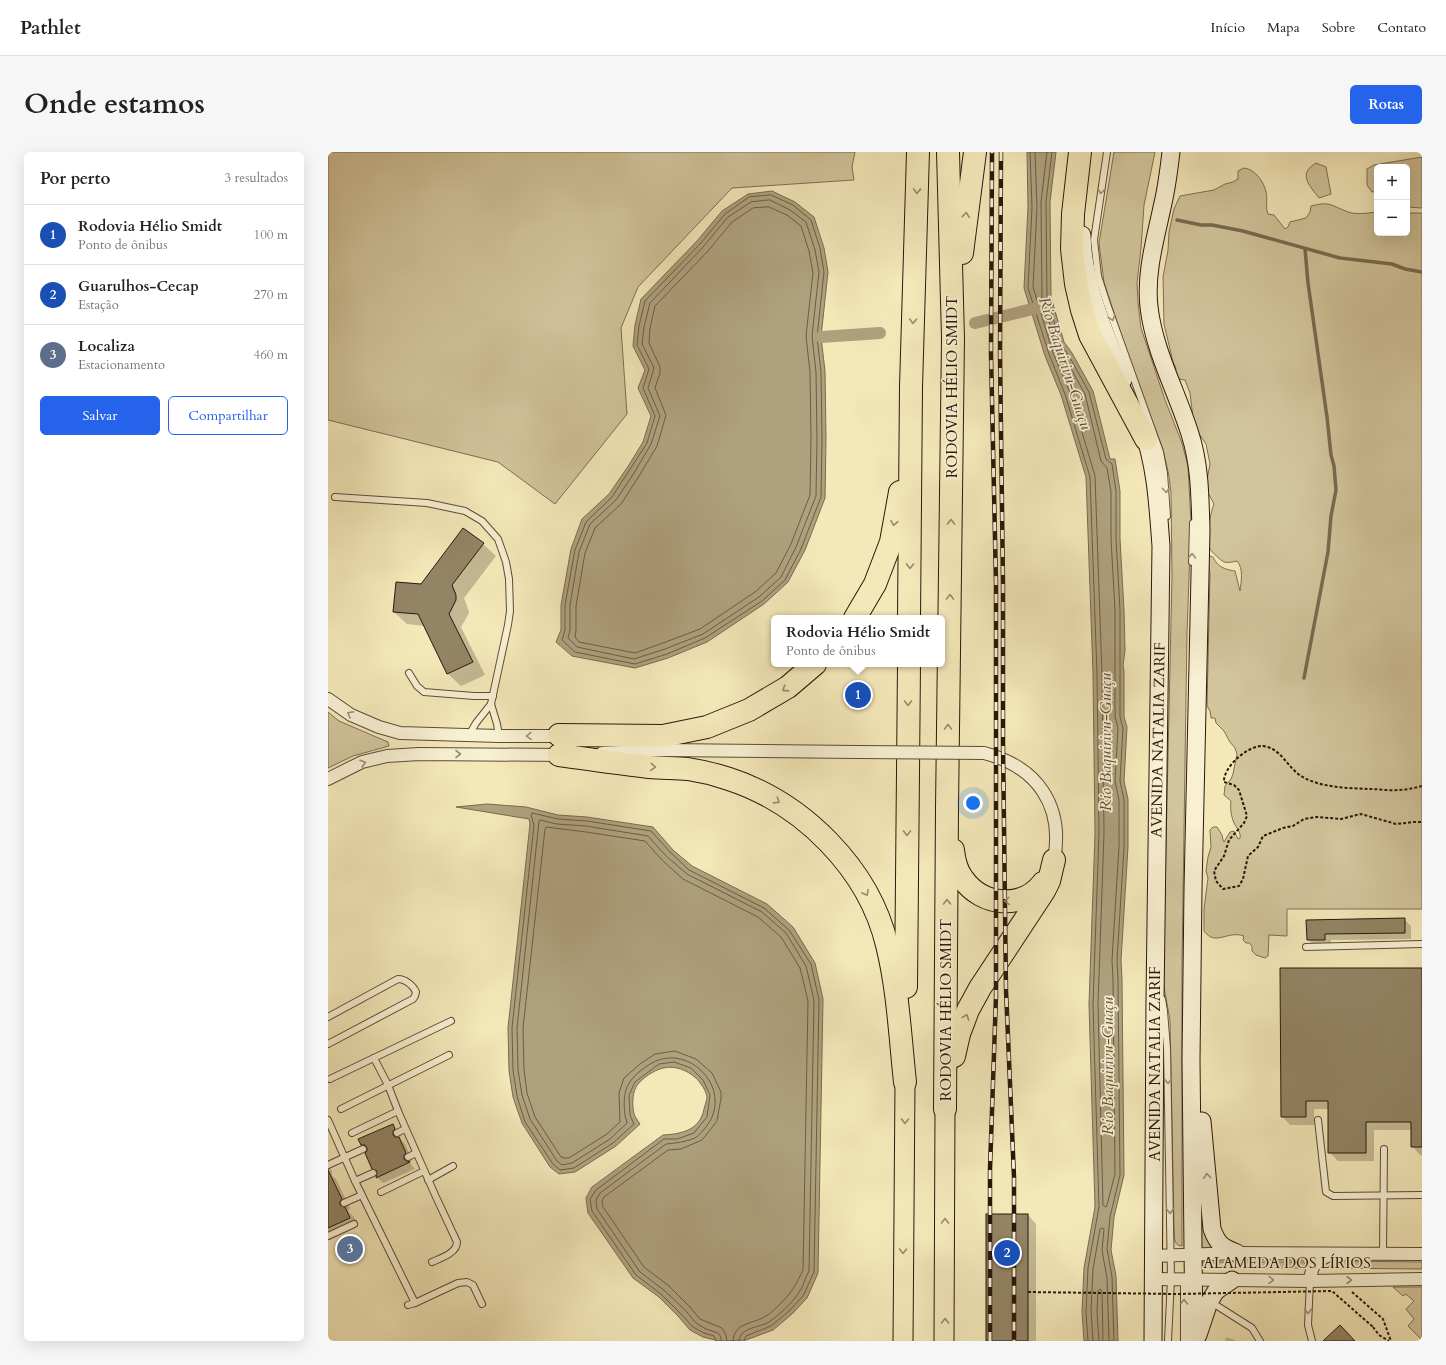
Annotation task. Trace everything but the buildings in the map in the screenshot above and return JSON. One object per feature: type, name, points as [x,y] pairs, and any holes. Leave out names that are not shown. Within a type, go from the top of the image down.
[{"type":"highway","points":[[909,615],[911,387],[918,152]]},
{"type":"highway","name":"RODOVIA HÉLIO SMIDT","points":[[946,1109],[947,808],[953,338],[948,152]]},
{"type":"highway","points":[[953,338],[975,152]]},
{"type":"highway","points":[[1080,152],[1073,214],[1072,249],[1076,284],[1082,310],[1090,335],[1153,445]]},
{"type":"highway","points":[[857,615],[875,584],[891,542],[899,498],[911,387]]},
{"type":"highway","points":[[559,745],[663,736],[707,726],[749,710],[788,687],[811,667]]},
{"type":"highway","points":[[905,1082],[909,667]]},
{"type":"highway","points":[[559,745],[649,767],[690,769],[729,779],[767,794],[801,816],[831,844],[856,876],[876,911],[887,943],[894,975],[905,1082]]},
{"type":"highway","points":[[947,808],[955,862],[958,871],[968,886],[982,896],[991,900],[1006,902],[1028,896],[1045,880],[1054,860]]},
{"type":"highway","points":[[946,1109],[953,1059],[959,1034],[968,1010],[980,988],[1044,890],[1049,881],[1054,860]]},
{"type":"main road","name":"AVENIDA NATALIA ZARIF","points":[[1091,152],[1082,209],[1082,250],[1092,297],[1153,445],[1161,546],[1155,999],[1153,1341]]},
{"type":"main road","points":[[1166,152],[1165,192],[1151,261],[1149,307],[1153,331],[1190,435],[1199,471],[1201,530],[1193,889],[1188,1277],[1195,1341]]},
{"type":"main road","points":[[1191,1060],[1203,1123],[1212,1229],[1216,1241],[1224,1248],[1237,1253]]},
{"type":"main road","points":[[902,1341],[905,1082]]},
{"type":"main road","name":"RODOVIA HÉLIO SMIDT","points":[[944,1341],[946,1109]]},
{"type":"main road","points":[[1195,1341],[1209,1302],[1216,1291],[1232,1280]]},
{"type":"street","points":[[328,699],[351,715],[379,727],[400,733],[499,736],[559,745],[663,750],[984,753],[1011,762],[1024,770],[1043,791],[1050,804],[1054,818],[1057,839],[1054,860]]},
{"type":"street","points":[[328,779],[362,762],[387,756],[559,745],[663,750]]},
{"type":"street","name":"ALAMEDA DOS LÍRIOS","points":[[1153,1256],[1171,1255],[1189,1257],[1237,1253],[1422,1254]]},
{"type":"street","points":[[1310,1280],[1313,1265],[1317,1261],[1333,1253]]},
{"type":"street","name":"ALAMEDA DOS LÍRIOS","points":[[1153,1279],[1188,1277],[1232,1280],[1422,1279]]},
{"type":"lane","points":[[1107,152],[1094,240],[1098,276],[1153,445],[1164,473],[1167,523]]},
{"type":"lane","points":[[1145,324],[1142,295],[1142,273],[1148,240]]},
{"type":"lane","points":[[1176,414],[1181,428]]},
{"type":"lane","points":[[335,497],[427,503],[465,511],[482,520],[498,539],[506,562],[509,579],[510,611],[508,625],[493,696],[490,704],[469,735]]},
{"type":"lane","points":[[1192,572],[1193,518]]},
{"type":"lane","points":[[1167,530],[1167,591]]},
{"type":"lane","points":[[1167,622],[1159,987],[1164,1011],[1167,1048],[1171,1255],[1168,1341]]},
{"type":"lane","points":[[409,673],[417,686],[424,692],[432,694],[493,696]]},
{"type":"lane","points":[[490,704],[497,724],[499,736]]},
{"type":"lane","points":[[1186,906],[1188,804]]},
{"type":"lane","points":[[1306,947],[1422,944]]},
{"type":"lane","points":[[328,1017],[398,979],[402,979],[410,984],[416,992],[413,999],[328,1044]]},
{"type":"lane","points":[[330,1080],[451,1021]]},
{"type":"lane","points":[[1185,1026],[1189,1257]]},
{"type":"lane","points":[[341,1109],[449,1055]]},
{"type":"lane","points":[[374,1058],[388,1086],[405,1129],[457,1242],[457,1245],[453,1251],[432,1262]]},
{"type":"lane","points":[[352,1133],[398,1111]]},
{"type":"lane","points":[[328,1120],[355,1181],[415,1303]]},
{"type":"lane","points":[[1318,1120],[1326,1192],[1333,1196],[1422,1195]]},
{"type":"lane","points":[[397,1133],[405,1129]]},
{"type":"lane","points":[[328,1165],[363,1149]]},
{"type":"lane","points":[[1383,1253],[1384,1149]]},
{"type":"lane","points":[[408,1157],[416,1153]]},
{"type":"lane","points":[[428,1180],[454,1166]]},
{"type":"lane","points":[[381,1192],[424,1171]]},
{"type":"lane","points":[[355,1181],[373,1173]]},
{"type":"lane","points":[[344,1204],[362,1194]]},
{"type":"lane","points":[[328,1236],[354,1224]]},
{"type":"lane","points":[[1184,1341],[1188,1277]]},
{"type":"lane","points":[[1310,1280],[1308,1325],[1312,1341]]},
{"type":"lane","points":[[408,1306],[458,1283],[465,1282],[473,1285],[482,1304]]},
{"type":"lane","points":[[1209,1302],[1252,1328],[1260,1341]]},
{"type":"path","points":[[1422,786],[1399,790],[1389,790],[1348,788],[1329,785],[1302,776],[1294,770],[1282,756],[1269,747],[1256,746],[1235,761],[1227,770],[1224,780],[1225,784],[1234,785],[1239,790],[1246,810],[1247,818],[1242,826],[1228,840],[1224,856],[1215,868],[1214,877],[1217,884],[1223,889],[1239,886],[1243,879],[1248,856],[1258,848],[1263,836],[1283,828],[1293,826],[1304,819],[1320,817],[1341,819],[1361,814],[1396,824],[1422,822]]},
{"type":"path","points":[[1351,1290],[1383,1319],[1390,1341]]},
{"type":"path","points":[[1028,1292],[1177,1294],[1332,1291],[1373,1327],[1379,1335],[1390,1341]]},
{"type":"shaded area","points":[[328,152],[855,152],[852,167],[854,180],[732,188],[638,287],[621,328],[627,414],[555,504],[498,462],[328,420]]},
{"type":"shaded area","points":[[1114,152],[1155,152],[1144,205],[1137,283],[1138,302],[1141,328],[1165,400],[1182,443],[1188,466],[1191,523],[1187,632],[1182,964],[1182,1246],[1175,1242],[1174,1236],[1170,1020],[1163,981],[1172,576],[1171,493],[1163,449],[1130,362],[1104,282],[1099,243]]},
{"type":"shaded area","points":[[1422,157],[1422,208],[1410,207],[1410,164],[1380,164]]},
{"type":"shaded area","points":[[1316,163],[1326,167],[1331,194],[1319,198],[1309,185],[1306,176],[1310,167]]},
{"type":"shaded area","points":[[1374,165],[1374,192],[1372,192],[1367,185],[1367,169]]},
{"type":"shaded area","points":[[1244,168],[1248,169],[1255,173],[1261,180],[1266,192],[1268,214],[1274,215],[1285,229],[1288,227],[1290,222],[1306,218],[1310,212],[1311,206],[1330,204],[1351,213],[1362,214],[1374,212],[1374,236],[1410,236],[1410,214],[1422,213],[1422,909],[1287,909],[1287,936],[1269,935],[1268,956],[1265,958],[1256,955],[1252,951],[1252,946],[1243,940],[1244,936],[1232,935],[1213,938],[1208,936],[1204,931],[1204,909],[1208,878],[1206,871],[1211,847],[1210,830],[1213,827],[1217,827],[1224,842],[1230,832],[1234,831],[1238,839],[1240,838],[1239,832],[1232,818],[1231,801],[1224,795],[1225,786],[1233,774],[1237,754],[1235,748],[1224,731],[1216,723],[1215,718],[1211,718],[1210,711],[1207,706],[1210,574],[1208,557],[1211,556],[1214,558],[1222,567],[1235,571],[1240,591],[1241,568],[1237,561],[1224,562],[1220,560],[1210,549],[1208,539],[1209,526],[1214,504],[1208,493],[1207,480],[1210,464],[1206,444],[1198,432],[1193,418],[1190,393],[1185,380],[1178,379],[1175,373],[1176,368],[1173,362],[1164,324],[1163,277],[1168,250],[1169,232],[1174,209],[1180,196],[1214,190],[1225,184],[1233,182],[1238,179],[1238,171]]},
{"type":"shaded area","points":[[328,712],[339,721],[388,742],[389,746],[353,756],[328,768]]},
{"type":"shaded area","points":[[1199,1195],[1217,1248],[1197,1248]]},
{"type":"shaded area","points":[[1340,1261],[1422,1262],[1422,1269],[1318,1268],[1319,1263]]},
{"type":"shaded area","points":[[1201,1262],[1304,1262],[1305,1265],[1303,1268],[1203,1268],[1201,1267]]},
{"type":"shaded area","points":[[1393,1287],[1422,1287],[1422,1340],[1408,1326],[1414,1319],[1406,1309],[1414,1301],[1406,1294],[1403,1296]]},
{"type":"water","name":"Rio Baquirivu-Guaçu","points":[[1027,152],[1056,152],[1050,202],[1051,297],[1064,342],[1072,353],[1093,391],[1110,459],[1115,459],[1120,491],[1120,539],[1125,650],[1123,666],[1124,717],[1127,727],[1124,781],[1128,799],[1128,847],[1121,960],[1124,1175],[1114,1217],[1111,1250],[1116,1276],[1118,1341],[1084,1341],[1082,1312],[1084,1268],[1095,1207],[1089,1004],[1095,833],[1093,674],[1086,477],[1061,395],[1045,356],[1024,288],[1028,207]]},
{"type":"water","points":[[772,191],[795,202],[814,217],[824,248],[828,272],[821,337],[825,371],[825,498],[805,550],[788,582],[764,604],[707,642],[668,658],[635,668],[572,656],[556,642],[561,630],[561,605],[571,549],[582,519],[609,494],[643,442],[651,416],[638,388],[645,370],[633,346],[635,325],[641,299],[697,241],[722,211],[748,194]]},
{"type":"water","points":[[487,804],[526,807],[558,815],[587,817],[653,827],[673,850],[692,866],[767,904],[793,927],[815,963],[823,999],[818,1273],[807,1298],[792,1314],[773,1330],[746,1340],[719,1341],[703,1337],[690,1330],[659,1297],[633,1278],[588,1213],[586,1198],[592,1187],[663,1135],[689,1130],[699,1122],[707,1097],[704,1089],[696,1078],[681,1069],[674,1067],[659,1069],[645,1078],[636,1087],[633,1098],[634,1114],[640,1124],[616,1146],[575,1172],[559,1174],[550,1167],[522,1123],[513,1097],[509,1071],[508,1028],[530,824],[529,819],[456,807]]},
{"type":"waterway","points":[[1177,220],[1243,231],[1340,258],[1392,264],[1405,269],[1422,272]]},
{"type":"waterway","points":[[1304,678],[1328,552],[1331,516],[1336,490],[1334,466],[1331,455],[1308,283],[1305,249]]},
{"type":"waterway","points":[[975,323],[1045,306]]},
{"type":"waterway","points":[[821,337],[880,333]]},
{"type":"railway","points":[[990,1341],[990,1169],[996,996],[996,584],[991,354],[992,152]]},
{"type":"railway","points":[[1001,152],[1000,354],[1003,584],[1003,744],[1006,990],[1014,1177],[1014,1341]]},
{"type":"place","name":"Rodovia Hélio Smidt","points":[[858,695]]},
{"type":"place","name":"Localiza","points":[[350,1249]]},
{"type":"place","name":"Guarulhos-Cecap","points":[[1007,1253]]}]
